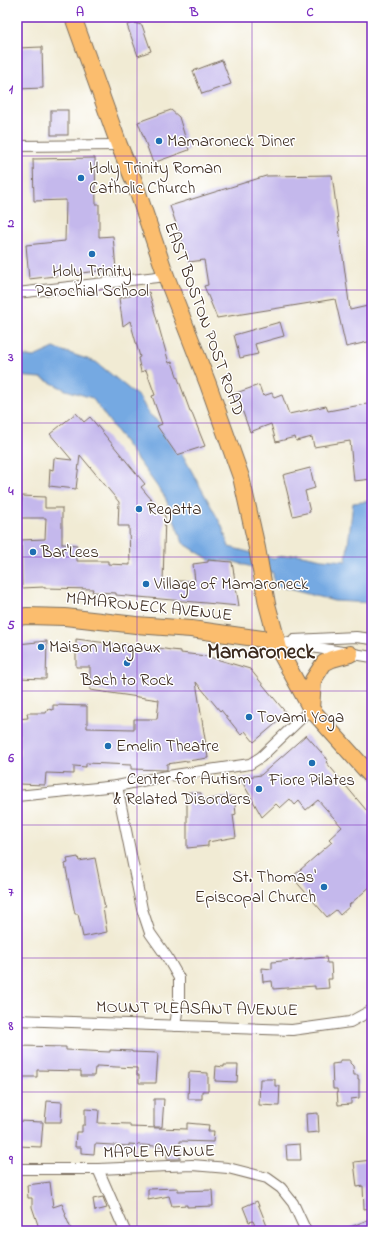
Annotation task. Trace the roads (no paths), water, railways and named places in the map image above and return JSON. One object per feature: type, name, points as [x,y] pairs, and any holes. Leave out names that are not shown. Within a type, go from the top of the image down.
[{"type":"main road","name":"EAST BOSTON POST ROAD","points":[[73,17],[119,146],[134,181],[166,276],[205,377],[241,477],[257,548],[263,584],[276,641],[280,652],[311,709],[372,777]]},
{"type":"main road","name":"MAMARONECK AVENUE","points":[[17,617],[65,617],[136,625],[191,629],[276,641]]},
{"type":"main road","points":[[311,709],[313,680],[324,664],[332,659],[350,654]]},
{"type":"street","points":[[17,146],[119,146]]},
{"type":"street","points":[[17,293],[166,276]]},
{"type":"street","points":[[276,641],[356,637],[372,639]]},
{"type":"street","points":[[276,641],[372,657]]},
{"type":"street","points":[[17,796],[117,786],[161,777],[250,764],[261,757],[311,709]]},
{"type":"street","points":[[117,786],[142,909],[150,933],[167,957],[178,978],[179,999],[175,1026]]},
{"type":"street","name":"MOUNT PLEASANT AVENUE","points":[[17,1020],[292,1030],[350,1022],[372,1010]]},
{"type":"street","name":"MAPLE AVENUE","points":[[17,1169],[98,1169],[192,1165],[228,1168],[267,1178],[281,1188],[293,1203],[305,1226]]},
{"type":"street","points":[[98,1169],[125,1231]]},
{"type":"water","points":[[54,348],[96,362],[140,398],[149,414],[161,424],[181,452],[222,526],[229,547],[272,558],[297,554],[322,559],[346,561],[353,503],[372,501],[372,603],[334,601],[274,585],[273,573],[231,561],[210,560],[183,543],[165,497],[92,398],[66,390],[41,378],[17,376],[17,355],[34,357]]},
{"type":"place","name":"Mamaroneck Diner","points":[[159,141]]},
{"type":"place","name":"Holy Trinity Roman Catholic Church","points":[[81,178]]},
{"type":"place","name":"Holy Trinity Parochial School","points":[[92,254]]},
{"type":"place","name":"Regatta","points":[[139,509]]},
{"type":"place","name":"Bar'Lees","points":[[33,552]]},
{"type":"place","name":"Village of Mamaroneck","points":[[146,584]]},
{"type":"place","name":"Maison Margaux","points":[[41,647]]},
{"type":"place","name":"Bach to Rock","points":[[127,663]]},
{"type":"place","name":"Tovami Yoga","points":[[249,717]]},
{"type":"place","name":"Emelin Theatre","points":[[108,746]]},
{"type":"place","name":"Fiore Pilates","points":[[312,763]]},
{"type":"place","name":"Center for Autism & Related Disorders","points":[[259,789]]},
{"type":"place","name":"St. Thomas' Episcopal Church","points":[[324,887]]},
{"type":"district","name":"Mamaroneck","points":[[261,653]]}]
